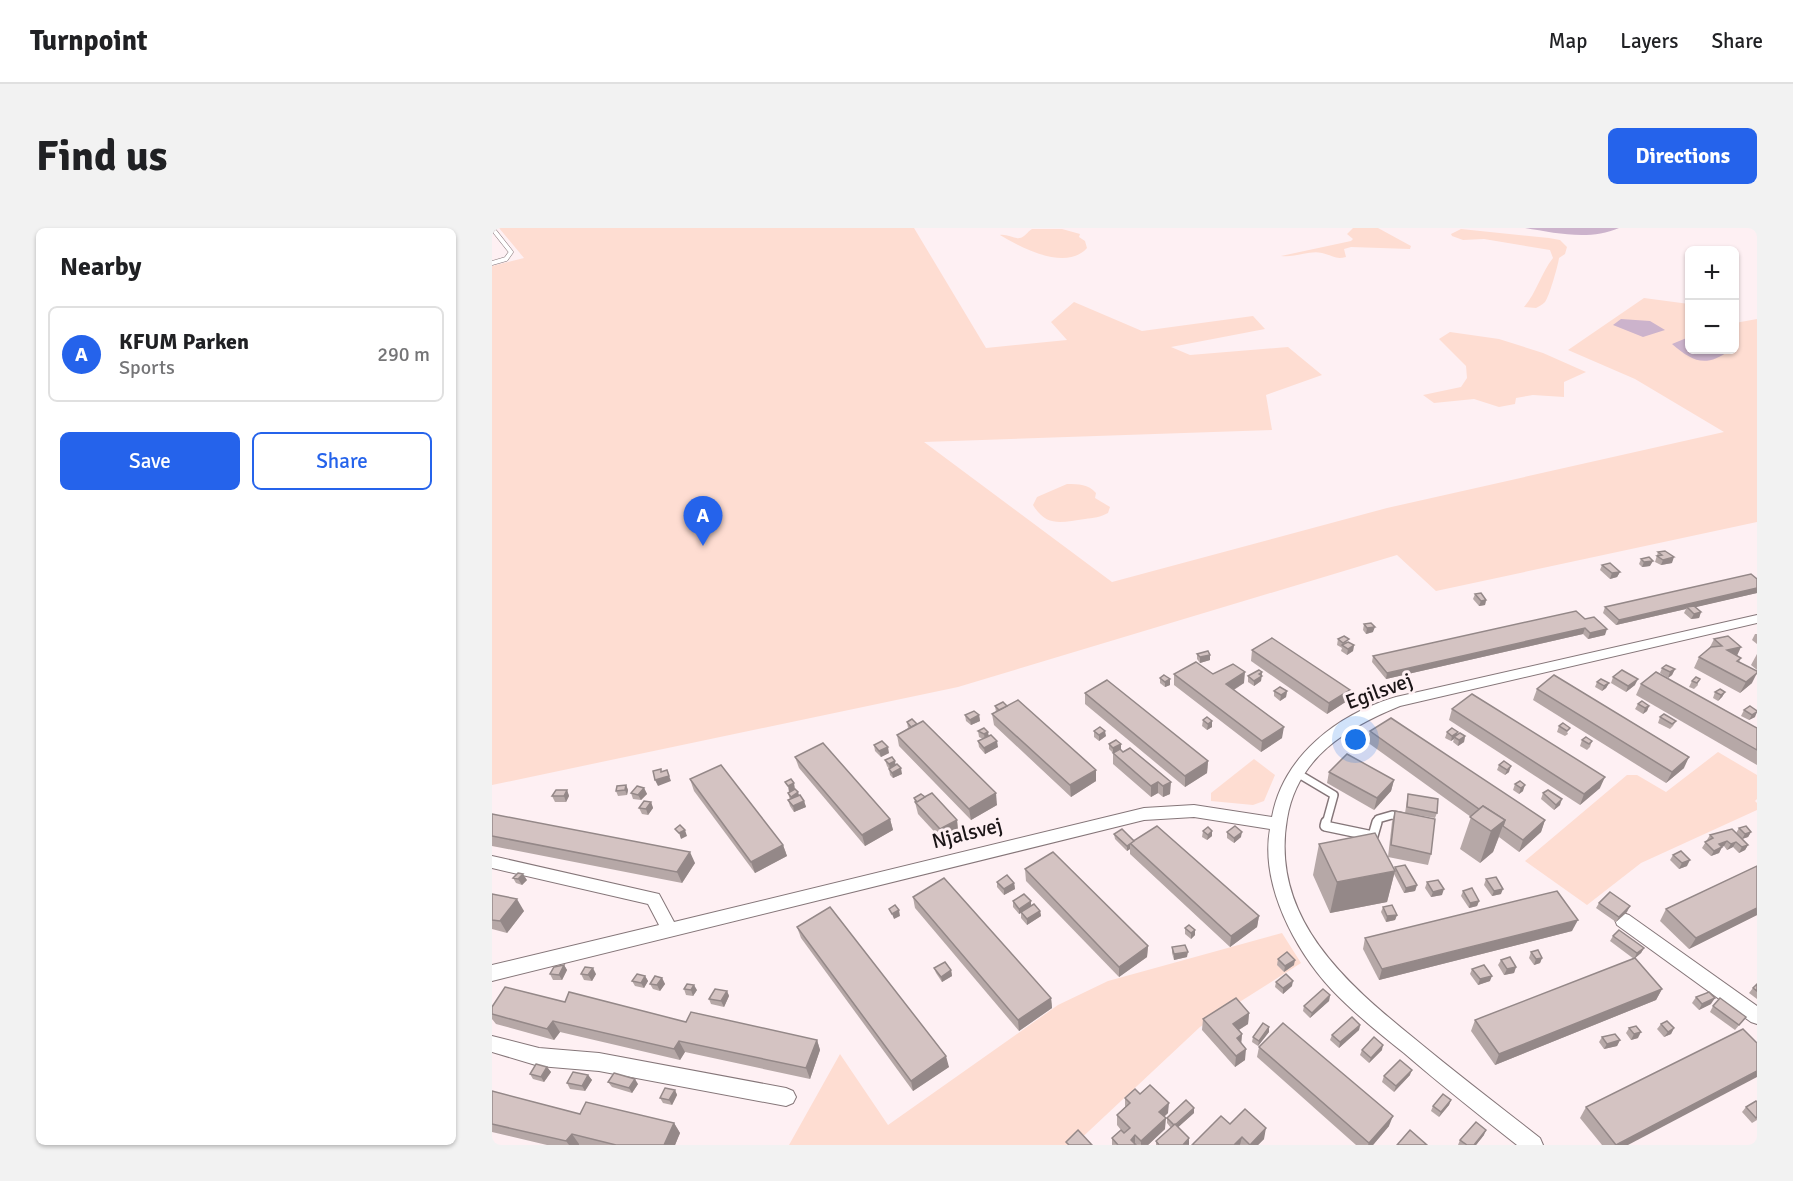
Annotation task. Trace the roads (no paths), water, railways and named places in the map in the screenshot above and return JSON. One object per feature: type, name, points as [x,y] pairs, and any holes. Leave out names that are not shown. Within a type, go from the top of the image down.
[{"type":"street","name":"Egilsvej","points":[[1533,1145],[1447,1078],[1355,1001],[1316,956],[1290,910],[1277,866],[1277,824],[1287,789],[1305,760],[1330,735],[1361,716],[1396,702],[1757,619]]},
{"type":"street","name":"Njalsvej","points":[[492,973],[1144,814],[1194,811],[1277,824]]},
{"type":"street","points":[[492,862],[653,899],[669,928]]},
{"type":"street","points":[[1623,920],[1757,1016]]},
{"type":"street","points":[[492,1044],[539,1057],[598,1062],[786,1097]]},
{"type":"lane","points":[[492,228],[511,252],[506,259],[492,263]]},
{"type":"lane","points":[[1297,773],[1334,795],[1325,826],[1373,836],[1378,819],[1392,814],[1411,819]]},
{"type":"place","name":"KFUM Parken","points":[[703,546]]}]
